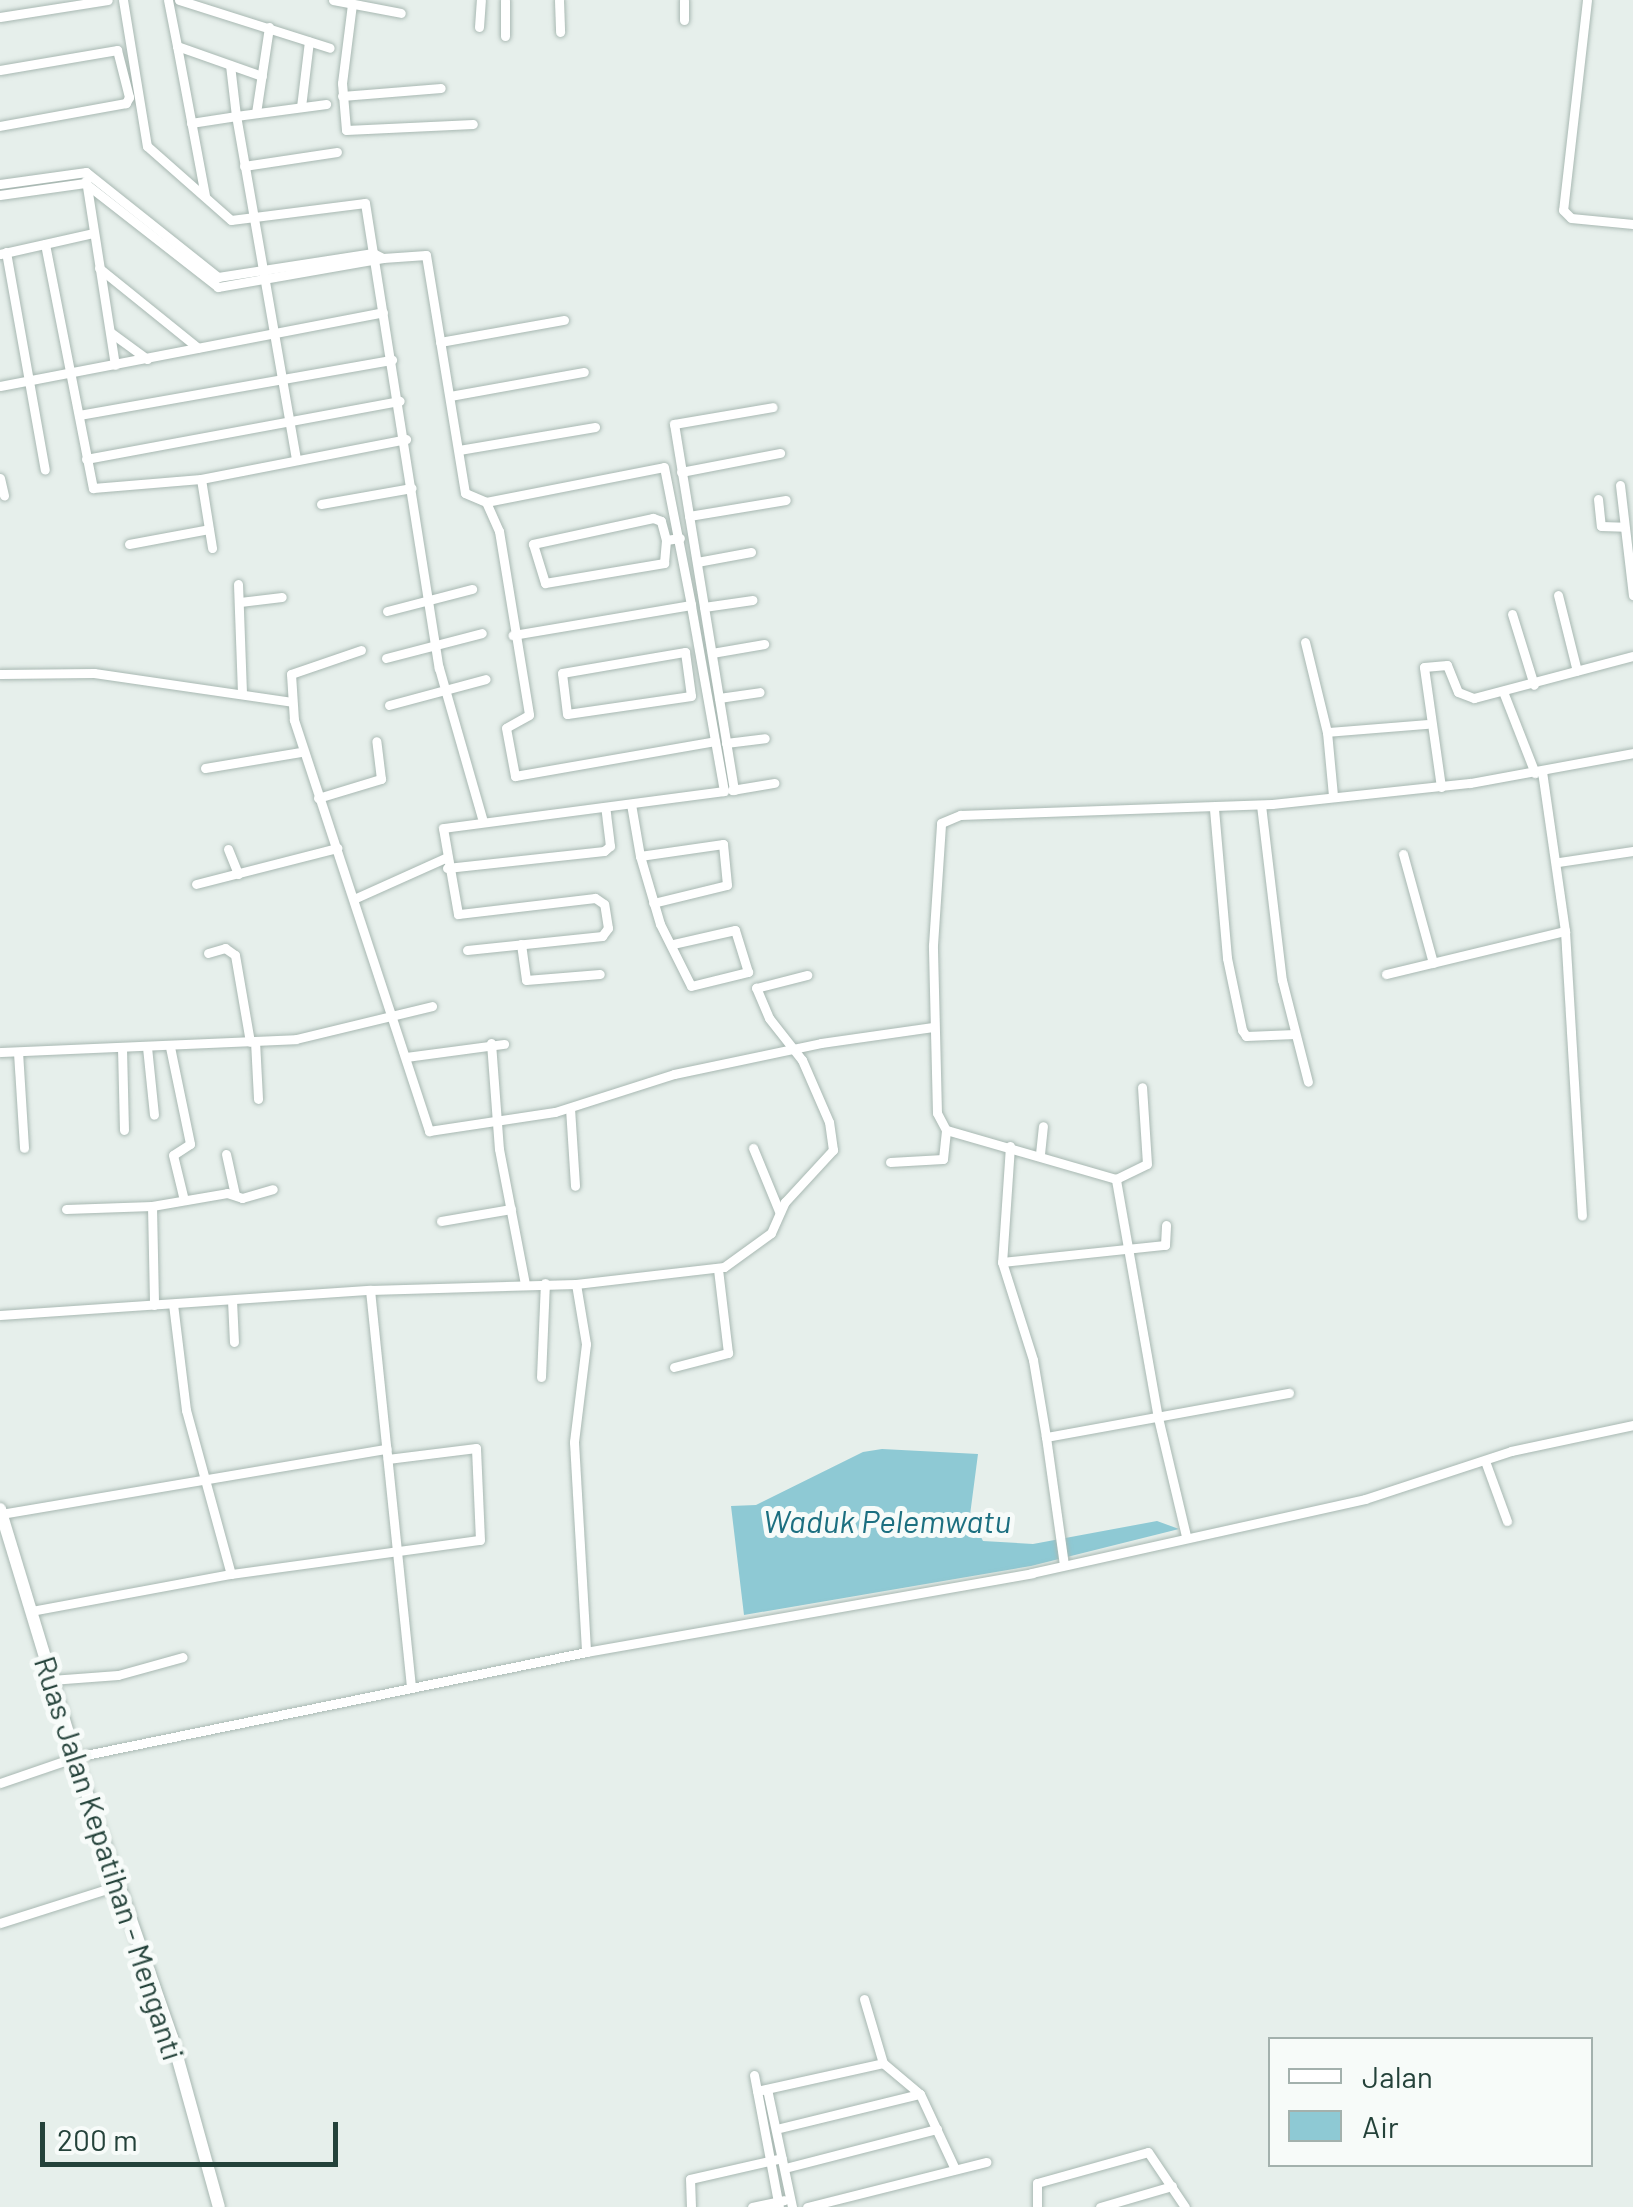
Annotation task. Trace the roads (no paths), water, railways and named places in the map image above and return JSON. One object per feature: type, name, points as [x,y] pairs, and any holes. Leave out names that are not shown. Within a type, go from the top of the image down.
[{"type":"main road","name":"Ruas Jalan Kepatihan - Menganti","points":[[1,1511],[219,2207]]},
{"type":"street","points":[[0,17],[108,0]]},
{"type":"street","points":[[123,0],[147,146],[231,220],[362,200],[382,258],[383,312],[436,644],[445,690],[483,821]]},
{"type":"street","points":[[168,0],[205,196]]},
{"type":"street","points":[[180,0],[330,48]]},
{"type":"street","points":[[333,0],[396,12],[393,0]]},
{"type":"street","points":[[479,27],[481,0]]},
{"type":"street","points":[[504,36],[505,0]]},
{"type":"street","points":[[559,0],[560,32]]},
{"type":"street","points":[[684,0],[684,20]]},
{"type":"street","points":[[1586,0],[1564,210],[1571,218],[1633,224]]},
{"type":"street","points":[[352,4],[342,96],[350,132],[473,124]]},
{"type":"street","points":[[256,113],[269,28]]},
{"type":"street","points":[[301,107],[310,41]]},
{"type":"street","points":[[177,46],[262,76]]},
{"type":"street","points":[[0,70],[117,50],[129,97],[126,103],[0,126]]},
{"type":"street","points":[[230,65],[261,278],[296,459]]},
{"type":"street","points":[[342,96],[441,88]]},
{"type":"street","points":[[192,123],[326,104]]},
{"type":"street","points":[[244,166],[337,152]]},
{"type":"street","points":[[0,184],[86,177],[213,285],[426,254],[465,493],[486,502],[664,467],[702,672],[729,790]]},
{"type":"street","points":[[0,196],[86,177]]},
{"type":"street","points":[[86,177],[115,364]]},
{"type":"street","points":[[45,470],[3,253],[93,233]]},
{"type":"street","points":[[45,244],[90,483],[100,491],[200,480],[406,439]]},
{"type":"street","points":[[99,268],[198,348]]},
{"type":"street","points":[[0,386],[383,312]]},
{"type":"street","points":[[440,342],[564,320]]},
{"type":"street","points":[[110,332],[147,359]]},
{"type":"street","points":[[79,415],[392,360]]},
{"type":"street","points":[[450,396],[584,372]]},
{"type":"street","points":[[86,459],[400,401]]},
{"type":"street","points":[[721,742],[719,698],[674,424],[773,407]]},
{"type":"street","points":[[458,450],[595,427]]},
{"type":"street","points":[[682,472],[780,453]]},
{"type":"street","points":[[0,478],[4,496]]},
{"type":"street","points":[[200,480],[212,548]]},
{"type":"street","points":[[1620,484],[1633,595]]},
{"type":"street","points":[[321,504],[412,488]]},
{"type":"street","points":[[1598,499],[1602,526],[1624,527]]},
{"type":"street","points":[[689,516],[786,500]]},
{"type":"street","points":[[486,502],[499,531],[529,716],[506,728],[514,776],[765,738]]},
{"type":"street","points":[[653,518],[661,520],[666,540],[664,563],[545,583],[533,544],[653,518]]},
{"type":"street","points":[[129,544],[210,530]]},
{"type":"street","points":[[666,540],[680,538]]},
{"type":"street","points":[[696,562],[751,552]]},
{"type":"street","points":[[238,584],[242,694]]},
{"type":"street","points":[[387,611],[472,589]]},
{"type":"street","points":[[1558,595],[1577,671]]},
{"type":"street","points":[[240,602],[282,597]]},
{"type":"street","points":[[704,607],[752,600]]},
{"type":"street","points":[[514,635],[691,605]]},
{"type":"street","points":[[1512,614],[1534,685]]},
{"type":"street","points":[[386,658],[482,633]]},
{"type":"street","points":[[1305,642],[1327,732],[1333,796]]},
{"type":"street","points":[[712,653],[764,644]]},
{"type":"street","points":[[361,650],[294,671],[292,702],[301,752],[356,898],[429,1131],[570,1108],[674,1074],[933,1027]]},
{"type":"street","points":[[681,652],[689,674],[691,696],[568,714],[562,672],[681,652]]},
{"type":"street","points":[[1441,787],[1421,673],[1431,663],[1447,665],[1466,697],[1504,694],[1633,656]]},
{"type":"street","points":[[0,674],[69,671],[292,702]]},
{"type":"street","points":[[689,674],[702,672]]},
{"type":"street","points":[[389,705],[486,679]]},
{"type":"street","points":[[719,698],[760,692]]},
{"type":"street","points":[[1504,694],[1538,772],[1559,862],[1582,1215]]},
{"type":"street","points":[[1327,732],[1428,724]]},
{"type":"street","points":[[318,798],[382,779],[376,741]]},
{"type":"street","points":[[205,768],[301,752]]},
{"type":"street","points":[[890,1162],[943,1160],[946,1130],[935,1099],[933,1027],[938,840],[944,819],[1261,805],[1441,787],[1633,753]]},
{"type":"street","points":[[467,950],[602,936],[608,928],[604,904],[594,898],[458,914],[442,828],[774,783]]},
{"type":"street","points":[[628,804],[653,903],[691,986],[748,972],[735,930],[673,944]]},
{"type":"street","points":[[1261,805],[1295,1034],[1308,1082]]},
{"type":"street","points":[[356,898],[446,863],[604,851],[610,846],[606,808]]},
{"type":"street","points":[[1214,809],[1227,958],[1242,1030],[1246,1036],[1295,1034]]},
{"type":"street","points":[[640,856],[722,844],[727,885],[653,903]]},
{"type":"street","points":[[196,884],[337,848]]},
{"type":"street","points":[[228,849],[238,874]]},
{"type":"street","points":[[1559,862],[1633,851]]},
{"type":"street","points":[[1403,854],[1433,963]]},
{"type":"street","points":[[1386,974],[1565,932]]},
{"type":"street","points":[[520,944],[526,980],[600,974]]},
{"type":"street","points":[[208,953],[226,948],[235,955],[253,1042],[258,1099]]},
{"type":"street","points":[[0,1315],[370,1290],[576,1284],[718,1269],[771,1233],[779,1211],[820,1165],[834,1136],[796,1051],[756,988],[807,975]]},
{"type":"street","points":[[0,1052],[296,1039],[432,1006]]},
{"type":"street","points":[[491,1043],[510,1209],[525,1284]]},
{"type":"street","points":[[406,1057],[504,1044]]},
{"type":"street","points":[[147,1047],[154,1115]]},
{"type":"street","points":[[170,1047],[190,1144],[172,1155],[184,1200]]},
{"type":"street","points":[[122,1048],[124,1130]]},
{"type":"street","points":[[18,1052],[24,1148]]},
{"type":"street","points":[[946,1130],[1116,1179],[1147,1164],[1142,1087]]},
{"type":"street","points":[[570,1108],[574,1186]]},
{"type":"street","points":[[1040,1154],[1043,1126]]},
{"type":"street","points":[[1010,1146],[1002,1262],[1034,1360],[1064,1565]]},
{"type":"street","points":[[754,1148],[779,1211]]},
{"type":"street","points":[[226,1154],[235,1195]]},
{"type":"street","points":[[1116,1179],[1125,1250],[1186,1536]]},
{"type":"street","points":[[66,1209],[152,1206],[273,1190]]},
{"type":"street","points":[[152,1206],[154,1305]]},
{"type":"street","points":[[441,1220],[510,1209]]},
{"type":"street","points":[[1002,1262],[1165,1244],[1166,1225]]},
{"type":"street","points":[[674,1367],[728,1352],[718,1269]]},
{"type":"street","points":[[541,1377],[545,1284]]},
{"type":"street","points":[[576,1284],[586,1344],[574,1459],[586,1652]]},
{"type":"street","points":[[370,1290],[410,1688]]},
{"type":"street","points":[[232,1300],[234,1342]]},
{"type":"street","points":[[173,1304],[178,1370],[231,1574]]},
{"type":"street","points":[[1046,1437],[1289,1393]]},
{"type":"street","points":[[0,1783],[76,1757],[410,1688],[1064,1565],[1364,1499],[1506,1453],[1633,1424]]},
{"type":"street","points":[[1,1511],[203,1476],[473,1446],[480,1471],[477,1542],[231,1574],[31,1611]]},
{"type":"street","points":[[1485,1461],[1507,1522]]},
{"type":"street","points":[[51,1680],[118,1675],[183,1657]]},
{"type":"street","points":[[0,1923],[120,1885]]},
{"type":"street","points":[[864,1999],[882,2063],[920,2094],[955,2169]]},
{"type":"street","points":[[762,2090],[882,2063]]},
{"type":"street","points":[[754,2075],[776,2129],[780,2162],[778,2204]]},
{"type":"street","points":[[752,2207],[791,2203],[762,2090]]},
{"type":"street","points":[[776,2129],[920,2094]]},
{"type":"street","points":[[691,2207],[690,2179],[937,2128]]},
{"type":"street","points":[[1037,2207],[1037,2183],[1143,2152],[1153,2155],[1185,2207]]},
{"type":"street","points":[[808,2207],[986,2162]]},
{"type":"street","points":[[1100,2207],[1172,2186]]},
{"type":"water","name":"Waduk Pelemwatu","points":[[882,1449],[978,1454],[970,1515],[983,1541],[1033,1544],[1157,1521],[1179,1529],[1031,1566],[744,1615],[731,1506],[756,1505],[863,1452]]}]
